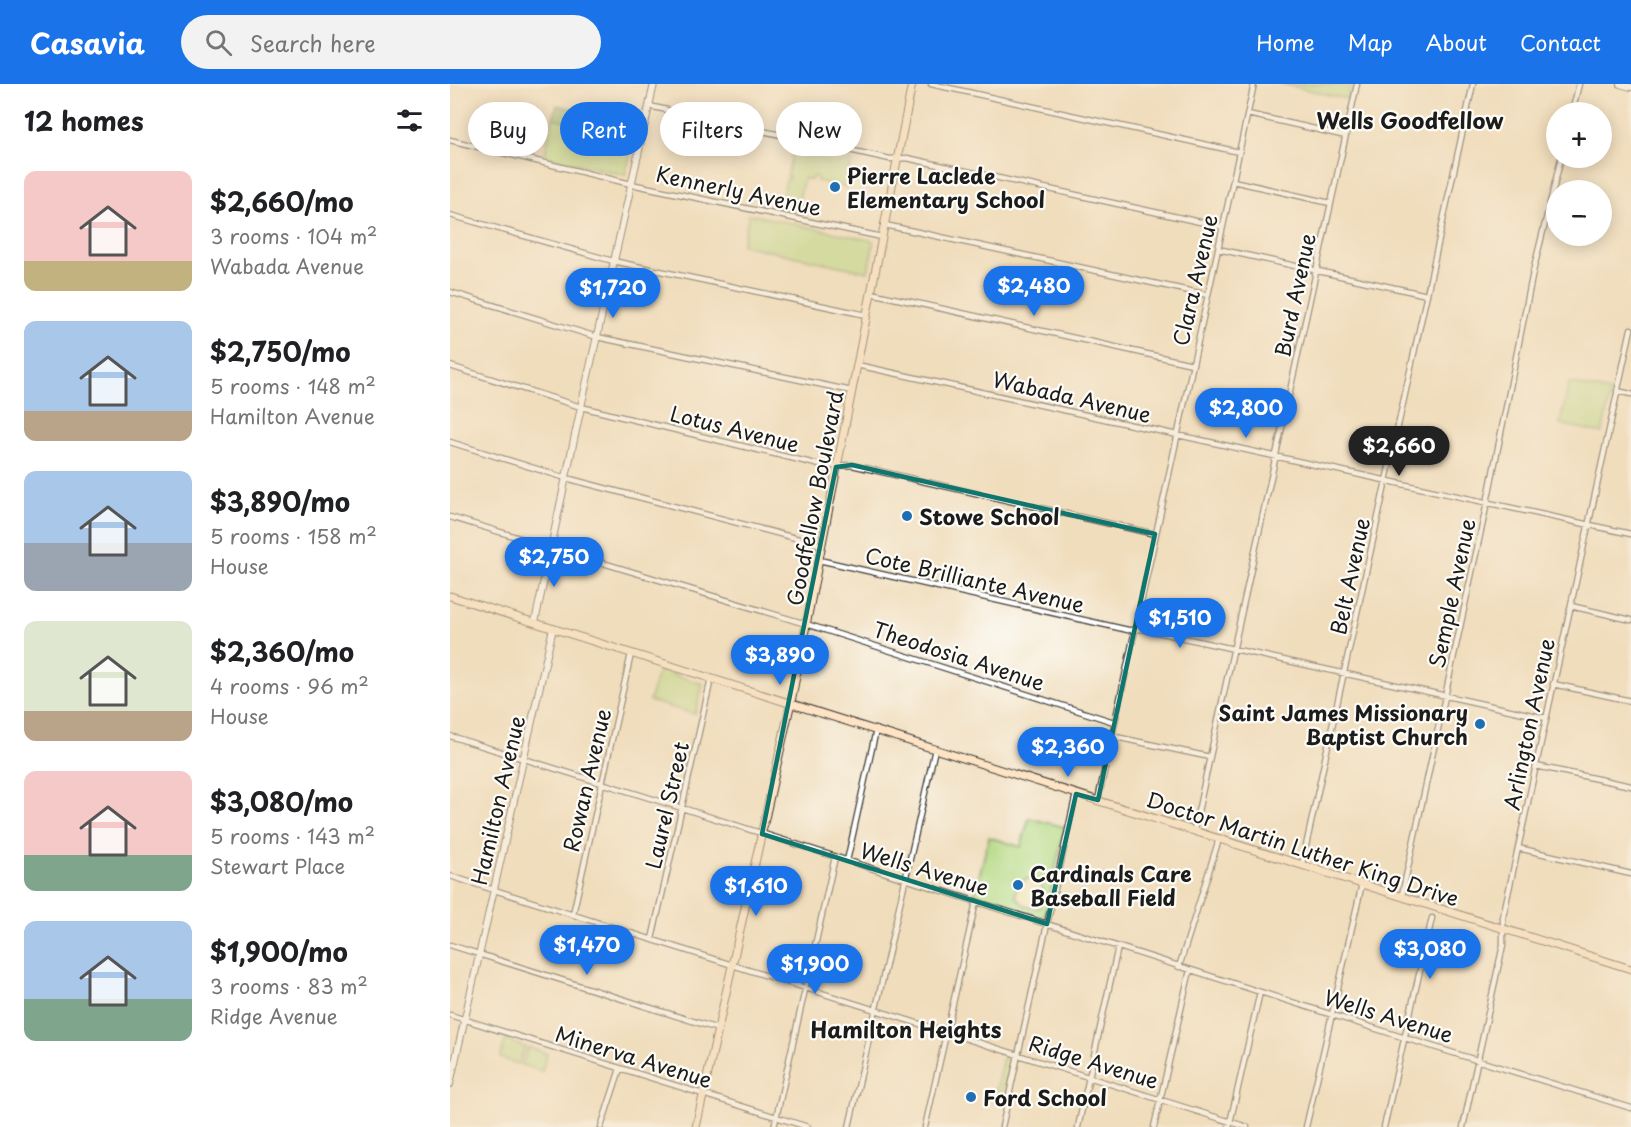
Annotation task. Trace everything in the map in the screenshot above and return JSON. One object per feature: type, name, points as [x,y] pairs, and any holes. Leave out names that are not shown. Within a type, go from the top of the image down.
[{"type":"main road","name":"Goodfellow Boulevard","points":[[696,1127],[791,702],[912,84]]},
{"type":"main road","name":"Doctor Martin Luther King Drive","points":[[450,596],[1631,969]]},
{"type":"street","points":[[535,622],[613,261],[654,84]]},
{"type":"street","points":[[931,84],[1239,152]]},
{"type":"street","name":"Clara Avenue","points":[[1098,800],[1254,84]]},
{"type":"street","name":"Burd Avenue","points":[[1194,830],[1357,84]]},
{"type":"street","name":"Belt Avenue","points":[[1302,864],[1473,84]]},
{"type":"street","points":[[1574,102],[1579,84]]},
{"type":"street","points":[[1620,84],[1631,87]]},
{"type":"street","points":[[649,106],[890,159],[907,158],[1223,227]]},
{"type":"street","points":[[1248,114],[1346,136]]},
{"type":"street","name":"Kennerly Avenue","points":[[450,140],[631,184],[882,237]]},
{"type":"street","name":"Semple Avenue","points":[[1402,895],[1487,503],[1533,272],[1559,168]]},
{"type":"street","points":[[1233,181],[1330,203]]},
{"type":"street","points":[[450,215],[613,261],[867,315]]},
{"type":"street","points":[[885,225],[1208,295]]},
{"type":"street","points":[[1218,249],[1427,295]]},
{"type":"street","points":[[450,292],[597,337],[852,391]]},
{"type":"street","points":[[871,293],[1192,364]]},
{"type":"street","name":"Arlington Avenue","points":[[1463,1127],[1503,945],[1503,917],[1631,329]]},
{"type":"street","name":"Wabada Avenue","points":[[857,365],[1631,534]]},
{"type":"street","name":"Lotus Avenue","points":[[450,366],[581,407],[824,466],[852,465],[1155,534]]},
{"type":"street","points":[[1617,391],[1631,394]]},
{"type":"street","points":[[450,442],[566,478],[822,545]]},
{"type":"street","name":"Theodosia Avenue","points":[[450,517],[806,624],[1114,722]]},
{"type":"street","name":"Cote Brilliante Avenue","points":[[819,560],[1546,718]]},
{"type":"street","points":[[1571,606],[1631,620]]},
{"type":"street","name":"Hamilton Avenue","points":[[450,1083],[553,628]]},
{"type":"street","name":"Rowan Avenue","points":[[573,914],[632,654]]},
{"type":"street","name":"Laurel Street","points":[[652,939],[712,678]]},
{"type":"street","points":[[1553,684],[1631,701]]},
{"type":"street","points":[[847,861],[876,730]]},
{"type":"street","name":"Wells Avenue","points":[[450,736],[1631,1108]]},
{"type":"street","points":[[1111,736],[1210,757]]},
{"type":"street","points":[[849,1127],[935,749]]},
{"type":"street","points":[[1536,766],[1631,786]]},
{"type":"street","points":[[1002,1127],[1076,794]]},
{"type":"street","points":[[1179,967],[1219,839]]},
{"type":"street","points":[[1518,848],[1631,874]]},
{"type":"street","points":[[774,1127],[835,857]]},
{"type":"street","name":"Ridge Avenue","points":[[450,876],[1161,1099],[1230,1124],[1247,1127]]},
{"type":"street","points":[[1306,1127],[1362,884]]},
{"type":"street","points":[[925,1127],[976,902]]},
{"type":"street","points":[[1384,1127],[1432,918]]},
{"type":"street","points":[[450,945],[718,1029]]},
{"type":"street","points":[[1078,1127],[1118,947]]},
{"type":"street","points":[[1154,1127],[1190,970]]},
{"type":"street","points":[[1230,1124],[1260,992]]},
{"type":"street","name":"Minerva Avenue","points":[[450,1015],[808,1127]]},
{"type":"street","points":[[601,1127],[620,1069]]},
{"type":"highlighted area","points":[[852,465],[1155,534],[1098,800],[1076,794],[1047,924],[762,834],[836,467]]},
{"type":"green space","points":[[1282,84],[1351,84],[1347,99]]},
{"type":"green space","points":[[557,105],[560,106],[560,120],[553,118]]},
{"type":"green space","points":[[553,118],[560,120],[560,156],[630,156],[625,175],[544,156],[548,156],[548,139]]},
{"type":"green space","points":[[792,156],[852,158],[846,187],[817,181],[817,177],[813,176],[812,180],[804,178],[798,203],[807,206],[805,214],[780,208],[786,180],[789,177],[787,176]]},
{"type":"green space","points":[[749,214],[874,241],[868,272],[742,245]]},
{"type":"green space","points":[[1569,383],[1611,392],[1602,433],[1560,424]]},
{"type":"green space","points":[[659,670],[703,684],[695,714],[649,701]]},
{"type":"green space","points":[[1029,818],[1065,827],[1043,918],[974,896],[989,837],[1021,847]]},
{"type":"green space","points":[[505,1040],[525,1047],[519,1064],[500,1058]]},
{"type":"green space","points":[[528,1047],[547,1054],[542,1071],[522,1065]]},
{"type":"green space","points":[[1003,1057],[1011,1060],[1000,1103],[993,1102]]},
{"type":"sand","points":[[1030,878],[1038,880],[1043,889],[1040,907],[1036,909],[1024,905],[1016,897],[1019,884]]},
{"type":"place","name":"Pierre Laclede Elementary School","points":[[835,187]]},
{"type":"place","name":"Stowe School","points":[[907,516]]},
{"type":"place","name":"Saint James Missionary Baptist Church","points":[[1480,724]]},
{"type":"place","name":"Cardinals Care Baseball Field","points":[[1018,885]]},
{"type":"place","name":"Ford School","points":[[971,1097]]},
{"type":"district","name":"Wells Goodfellow","points":[[1410,119]]},
{"type":"district","name":"Hamilton Heights","points":[[906,1028]]}]
